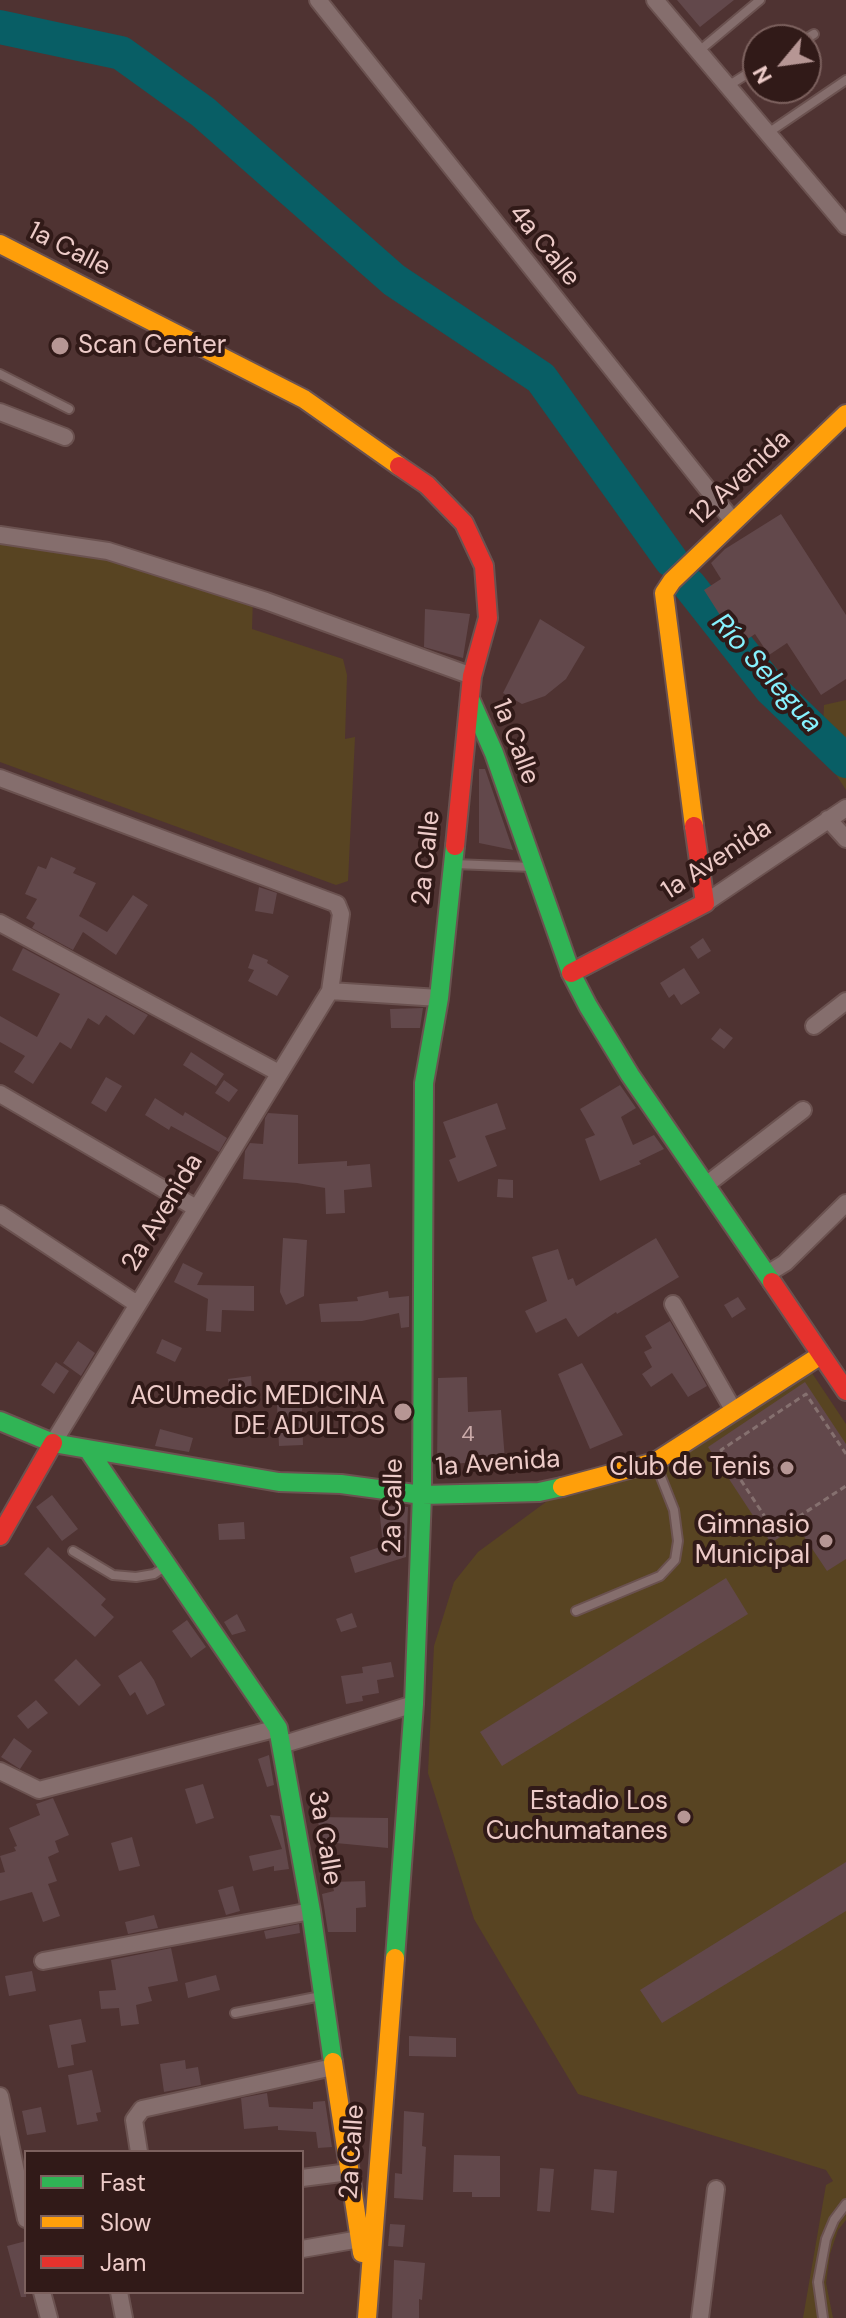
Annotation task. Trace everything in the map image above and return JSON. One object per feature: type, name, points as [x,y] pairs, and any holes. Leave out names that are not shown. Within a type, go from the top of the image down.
[{"type":"main road","name":"1a Calle","points":[[0,244],[304,399],[427,485],[464,523],[484,566],[488,618],[469,697],[494,753],[571,973],[606,1037],[845,1388]]},
{"type":"main road","name":"12 Avenida","points":[[705,903],[664,593],[672,581],[733,521],[846,414]]},
{"type":"main road","name":"2a Calle","points":[[367,2318],[414,1704],[422,1495],[424,1083],[439,998],[469,697]]},
{"type":"main road","name":"1a Avenida","points":[[571,973],[705,903]]},
{"type":"main road","name":"1a Avenida","points":[[53,1443],[279,1482],[341,1484],[422,1495],[539,1492],[655,1462],[821,1355]]},
{"type":"main road","points":[[0,1421],[53,1443]]},
{"type":"main road","name":"2a Avenida","points":[[0,1536],[53,1443]]},
{"type":"main road","name":"3a Calle","points":[[89,1451],[280,1737],[311,1911],[368,2290]]},
{"type":"street","name":"4a Calle","points":[[318,0],[733,521]]},
{"type":"street","points":[[655,0],[846,226]]},
{"type":"street","points":[[0,412],[65,437]]},
{"type":"street","points":[[0,535],[108,551],[266,601],[472,676]]},
{"type":"street","name":"2a Avenida","points":[[0,778],[337,904],[340,909],[330,991],[53,1443]]},
{"type":"street","name":"1a Avenida","points":[[705,903],[846,808]]},
{"type":"street","points":[[828,819],[846,839]]},
{"type":"street","points":[[0,923],[279,1073]]},
{"type":"street","points":[[330,991],[439,998]]},
{"type":"street","points":[[814,1026],[846,1001]]},
{"type":"street","points":[[0,1094],[196,1208]]},
{"type":"street","points":[[706,1185],[803,1110]]},
{"type":"street","points":[[767,1274],[785,1263],[846,1203]]},
{"type":"street","points":[[0,1214],[137,1304]]},
{"type":"street","points":[[673,1304],[734,1411]]},
{"type":"street","points":[[0,1771],[39,1790],[414,1704]]},
{"type":"street","points":[[43,1961],[311,1911]]},
{"type":"street","points":[[139,2150],[134,2120],[142,2109],[333,2067]]},
{"type":"street","points":[[0,2096],[3,2134],[24,2212]]},
{"type":"street","points":[[304,2178],[349,2172]]},
{"type":"street","points":[[700,2318],[716,2189]]},
{"type":"street","points":[[304,2249],[360,2239]]},
{"type":"street","points":[[43,2294],[49,2318]]},
{"type":"street","points":[[119,2294],[124,2318]]},
{"type":"lane","points":[[698,51],[760,0]]},
{"type":"lane","points":[[728,87],[742,78]]},
{"type":"lane","points":[[768,133],[846,80]]},
{"type":"lane","points":[[0,374],[69,409]]},
{"type":"lane","points":[[453,864],[534,868]]},
{"type":"lane","points":[[576,1611],[660,1576],[675,1560],[678,1541],[674,1510],[655,1462]]},
{"type":"lane","points":[[73,1551],[113,1575],[136,1577],[154,1574],[167,1566]]},
{"type":"lane","points":[[235,2013],[323,1996]]},
{"type":"lane","points":[[823,2318],[818,2282],[826,2239],[834,2220],[846,2204]]},
{"type":"path","points":[[846,1454],[806,1394],[721,1450],[775,1532],[846,1486]]},
{"type":"shaded area","points":[[0,529],[253,598],[252,629],[343,659],[347,675],[345,739],[355,737],[348,881],[336,885],[0,762]]},
{"type":"shaded area","points":[[846,700],[846,790],[822,753],[824,705]]},
{"type":"shaded area","points":[[802,1358],[846,1424],[846,2220],[838,2230],[830,2254],[826,2283],[833,2318],[803,2318],[826,2185],[833,2181],[826,2170],[578,2094],[474,1919],[428,1773],[434,1646],[454,1582],[478,1552],[550,1499],[657,1463]]},
{"type":"building","points":[[677,0],[734,0],[700,27]]},
{"type":"building","points":[[781,514],[846,615],[846,679],[821,695],[787,643],[769,655],[755,634],[739,645],[704,590],[721,579],[711,563],[725,549]]},
{"type":"building","points":[[425,609],[470,614],[463,658],[424,647]]},
{"type":"building","points":[[540,619],[585,647],[566,679],[545,696],[522,704],[503,693]]},
{"type":"building","points":[[479,769],[485,769],[513,850],[479,843]]},
{"type":"building","points":[[51,857],[76,868],[73,873],[96,883],[79,916],[107,932],[133,895],[148,905],[116,955],[83,932],[73,950],[32,928],[35,923],[26,918],[37,899],[25,894],[38,866],[46,869]]},
{"type":"building","points":[[259,887],[277,893],[273,914],[255,911]]},
{"type":"building","points":[[703,938],[711,951],[698,959],[690,947]]},
{"type":"building","points":[[23,948],[148,1015],[134,1035],[106,1015],[99,1025],[88,1018],[71,1049],[60,1042],[33,1084],[14,1072],[25,1056],[0,1042],[0,1016],[37,1037],[60,994],[12,970]]},
{"type":"building","points":[[253,954],[268,960],[267,963],[289,976],[277,996],[248,981],[254,970],[248,968]]},
{"type":"building","points":[[684,968],[700,993],[681,1005],[674,994],[669,998],[660,983]]},
{"type":"building","points":[[423,1008],[420,1028],[391,1028],[390,1009]]},
{"type":"building","points":[[720,1028],[733,1038],[724,1049],[711,1039]]},
{"type":"building","points":[[191,1052],[224,1074],[216,1086],[183,1065]]},
{"type":"building","points":[[106,1077],[122,1086],[106,1112],[91,1103]]},
{"type":"building","points":[[224,1080],[238,1090],[229,1102],[215,1093]]},
{"type":"building","points":[[620,1085],[636,1108],[621,1117],[633,1145],[654,1135],[664,1149],[639,1161],[641,1164],[600,1181],[585,1139],[595,1135],[580,1109]]},
{"type":"building","points":[[155,1098],[227,1138],[219,1152],[171,1126],[169,1130],[145,1115]]},
{"type":"building","points":[[497,1103],[506,1129],[485,1136],[497,1166],[458,1182],[449,1160],[456,1157],[443,1122]]},
{"type":"building","points":[[268,1113],[298,1115],[298,1164],[347,1161],[347,1166],[370,1164],[372,1187],[344,1190],[345,1213],[326,1214],[325,1188],[243,1179],[245,1151],[250,1143],[263,1144]]},
{"type":"building","points":[[498,1179],[513,1180],[513,1198],[497,1197]]},
{"type":"building","points":[[283,1238],[307,1240],[304,1296],[286,1305],[280,1292]]},
{"type":"building","points":[[656,1238],[679,1277],[578,1337],[566,1318],[536,1333],[525,1311],[547,1301],[532,1257],[558,1249],[568,1280],[573,1278],[576,1286]]},
{"type":"building","points":[[183,1263],[203,1273],[197,1285],[254,1286],[254,1311],[222,1310],[221,1332],[206,1331],[208,1299],[174,1282]]},
{"type":"building","points":[[388,1291],[389,1298],[409,1296],[409,1327],[401,1328],[399,1313],[362,1321],[321,1322],[319,1304],[358,1301],[357,1297]]},
{"type":"building","points":[[738,1297],[746,1309],[732,1318],[724,1305]]},
{"type":"building","points":[[670,1321],[707,1386],[688,1397],[672,1373],[651,1387],[642,1374],[652,1367],[644,1352],[652,1348],[645,1336]]},
{"type":"building","points":[[162,1339],[182,1348],[175,1362],[156,1353]]},
{"type":"building","points":[[78,1341],[95,1353],[81,1376],[63,1363]]},
{"type":"building","points":[[56,1362],[69,1371],[54,1394],[41,1385]]},
{"type":"building","points":[[582,1363],[623,1435],[590,1449],[558,1374]]},
{"type":"building","points":[[251,1376],[252,1391],[230,1394],[228,1379]]},
{"type":"building","points":[[467,1377],[468,1412],[501,1410],[505,1460],[437,1465],[438,1378]]},
{"type":"building","points":[[304,1382],[309,1406],[302,1408],[303,1445],[279,1446],[277,1404],[272,1405],[269,1390]]},
{"type":"building","name":"Club de Tenis","points":[[805,1382],[846,1444],[846,1559],[827,1571],[797,1526],[771,1543],[708,1447]]},
{"type":"building","points":[[160,1429],[193,1438],[189,1452],[155,1446]]},
{"type":"building","points":[[52,1495],[78,1529],[62,1541],[36,1507]]},
{"type":"building","points":[[379,1507],[408,1507],[406,1557],[355,1573],[350,1557],[383,1546]]},
{"type":"building","points":[[244,1522],[245,1539],[219,1540],[218,1524]]},
{"type":"building","points":[[48,1547],[106,1599],[101,1605],[114,1617],[95,1637],[24,1574]]},
{"type":"building","points":[[726,1578],[748,1614],[502,1766],[480,1732]]},
{"type":"building","points":[[352,1613],[357,1627],[341,1632],[336,1619]]},
{"type":"building","points":[[237,1614],[246,1631],[232,1635],[224,1622]]},
{"type":"building","points":[[187,1620],[206,1647],[191,1658],[172,1631]]},
{"type":"building","points":[[76,1659],[101,1685],[79,1706],[54,1680]]},
{"type":"building","points":[[141,1661],[165,1705],[147,1715],[135,1692],[130,1696],[118,1676]]},
{"type":"building","points":[[391,1662],[394,1677],[377,1680],[379,1693],[362,1696],[363,1701],[346,1704],[341,1676],[363,1673],[362,1667]]},
{"type":"building","points":[[36,1700],[48,1713],[28,1729],[17,1716]]},
{"type":"building","points":[[14,1738],[32,1751],[20,1769],[1,1757]]},
{"type":"building","points":[[269,1755],[274,1785],[267,1787],[258,1759]]},
{"type":"building","points":[[203,1784],[214,1818],[196,1824],[185,1789]]},
{"type":"building","points":[[53,1798],[69,1835],[55,1841],[59,1852],[48,1857],[57,1881],[48,1884],[60,1916],[43,1922],[32,1892],[0,1901],[0,1873],[5,1872],[0,1856],[16,1851],[14,1847],[17,1846],[9,1828],[40,1815],[36,1804]]},
{"type":"building","points":[[270,1815],[280,1816],[289,1869],[274,1871],[274,1866],[253,1871],[249,1856],[282,1849]]},
{"type":"building","points":[[317,1817],[388,1818],[388,1848],[336,1843],[323,1845]]},
{"type":"building","points":[[132,1837],[140,1866],[119,1871],[111,1843]]},
{"type":"building","points":[[846,1862],[846,1911],[662,2023],[640,1990]]},
{"type":"building","points":[[365,1881],[366,1907],[356,1908],[356,1932],[328,1932],[322,1894],[334,1891],[332,1882]]},
{"type":"building","points":[[233,1886],[240,1911],[226,1915],[218,1890]]},
{"type":"building","points":[[154,1915],[158,1928],[128,1934],[125,1922]]},
{"type":"building","points":[[299,1924],[300,1933],[266,1939],[264,1931]]},
{"type":"building","points":[[171,1948],[178,1981],[148,1987],[152,2001],[136,2005],[139,2024],[121,2026],[119,2008],[101,2009],[99,1991],[116,1990],[111,1960]]},
{"type":"building","points":[[32,1971],[36,1991],[9,1996],[5,1976]]},
{"type":"building","points":[[216,1975],[220,1990],[188,1998],[185,1983]]},
{"type":"building","points":[[81,2019],[86,2042],[71,2045],[74,2065],[58,2068],[49,2025]]},
{"type":"building","points":[[409,2036],[456,2038],[456,2057],[409,2056]]},
{"type":"building","points":[[185,2060],[186,2069],[198,2067],[201,2085],[164,2092],[160,2064]]},
{"type":"building","points":[[92,2070],[101,2112],[96,2113],[98,2121],[77,2125],[68,2075]]},
{"type":"building","points":[[267,2093],[269,2107],[313,2109],[313,2102],[325,2101],[332,2147],[318,2148],[316,2132],[278,2130],[278,2126],[244,2129],[241,2098]]},
{"type":"building","points":[[41,2107],[46,2132],[27,2135],[22,2111]]},
{"type":"building","points":[[404,2111],[424,2113],[423,2200],[394,2198],[395,2173],[402,2174]]},
{"type":"building","points":[[454,2155],[500,2156],[500,2197],[472,2197],[472,2192],[453,2192]]},
{"type":"building","points":[[540,2168],[554,2169],[550,2212],[537,2211]]},
{"type":"building","points":[[594,2169],[617,2171],[614,2213],[591,2210]]},
{"type":"building","points":[[390,2224],[405,2225],[403,2247],[388,2246]]},
{"type":"building","points":[[24,2242],[26,2297],[21,2297],[7,2246]]},
{"type":"building","points":[[394,2260],[425,2263],[419,2318],[392,2318]]},
{"type":"waterway","points":[[0,27],[121,53],[203,112],[394,280],[541,378],[671,560]]},
{"type":"waterway","name":"Río Selegua","points":[[689,585],[771,689],[846,761]]},
{"type":"traffic: fast","points":[[471,701],[494,753],[571,973],[588,1006],[630,1075],[772,1282]]},
{"type":"traffic: fast","points":[[395,1958],[414,1704],[422,1495],[424,1083],[439,998],[455,846]]},
{"type":"traffic: fast","points":[[0,1421],[53,1443],[279,1482],[341,1484],[422,1495],[539,1492],[562,1487]]},
{"type":"traffic: fast","points":[[89,1451],[278,1728],[311,1911],[333,2062]]},
{"type":"traffic: slow","points":[[0,244],[304,399],[399,466]]},
{"type":"traffic: slow","points":[[694,826],[664,593],[672,581],[846,414]]},
{"type":"traffic: slow","points":[[562,1487],[655,1462],[821,1355]]},
{"type":"traffic: slow","points":[[367,2318],[395,1958]]},
{"type":"traffic: slow","points":[[333,2062],[362,2253]]},
{"type":"traffic: jam","points":[[399,466],[427,485],[464,523],[484,566],[488,618],[472,676],[455,846]]},
{"type":"traffic: jam","points":[[571,973],[705,903],[694,826]]},
{"type":"traffic: jam","points":[[772,1282],[846,1391]]},
{"type":"traffic: jam","points":[[0,1536],[53,1443]]},
{"type":"place","name":"Scan Center","points":[[60,346]]},
{"type":"place","name":"ACUmedic MEDICINA DE ADULTOS","points":[[403,1412]]},
{"type":"place","name":"Club de Tenis","points":[[787,1468]]},
{"type":"place","name":"Gimnasio Municipal","points":[[826,1541]]},
{"type":"place","name":"Estadio Los Cuchumatanes","points":[[684,1817]]}]
